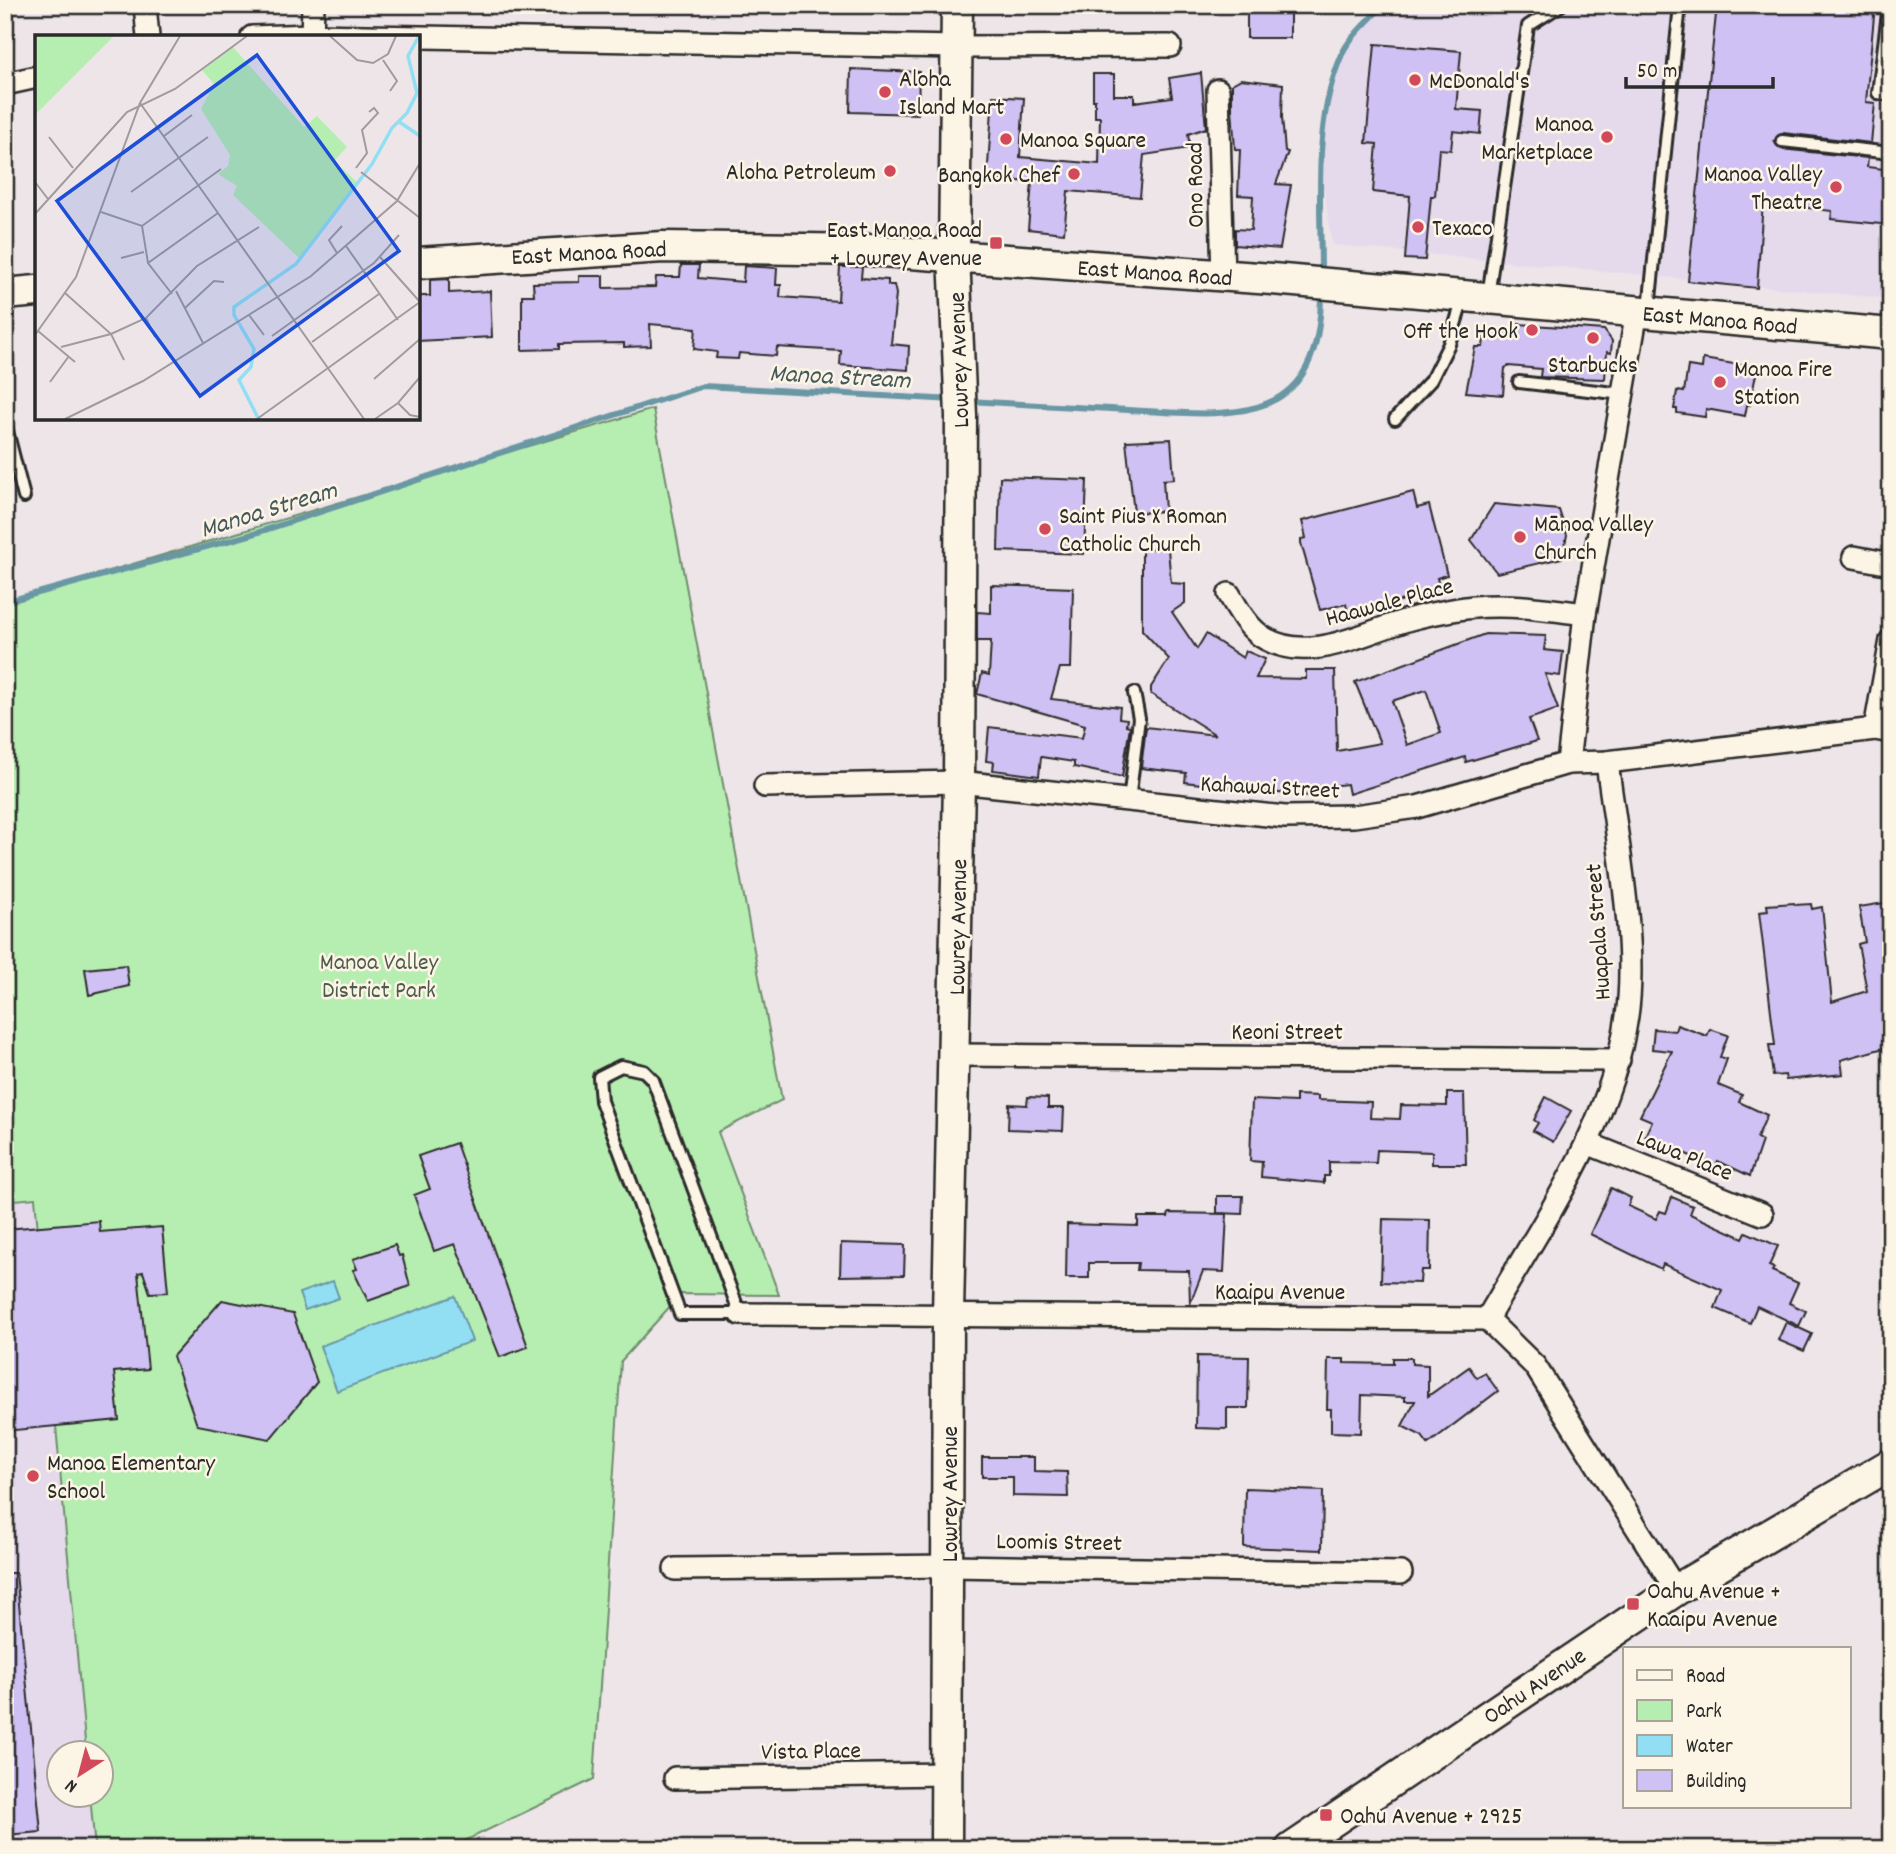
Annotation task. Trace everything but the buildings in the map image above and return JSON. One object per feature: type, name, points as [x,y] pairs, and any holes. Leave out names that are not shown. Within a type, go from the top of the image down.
[{"type":"street","points":[[145,5],[148,35]]},
{"type":"street","points":[[312,35],[313,5]]},
{"type":"street","name":"Lowrey Avenue","points":[[946,1849],[948,1315],[959,782],[961,416],[954,255],[957,5]]},
{"type":"street","points":[[420,38],[958,47],[1170,46]]},
{"type":"street","points":[[5,84],[35,77]]},
{"type":"street","name":"Ono Road","points":[[1218,90],[1223,278]]},
{"type":"street","name":"East Manoa Road","points":[[420,263],[663,247],[868,250],[1223,278],[1272,279],[1891,334]]},
{"type":"street","points":[[5,294],[35,291]]},
{"type":"street","points":[[1569,763],[1585,614],[1623,394],[1643,312]]},
{"type":"street","points":[[1854,558],[1891,564]]},
{"type":"street","name":"Haawale Place","points":[[1229,594],[1242,616],[1265,639],[1289,647],[1340,644],[1394,624],[1472,607],[1501,604],[1585,614]]},
{"type":"street","points":[[1883,731],[1891,640]]},
{"type":"street","name":"Kahawai Street","points":[[765,786],[959,782],[1285,817],[1354,816],[1417,807],[1569,763],[1607,762],[1883,731]]},
{"type":"street","name":"Huapala Street","points":[[1487,1319],[1587,1143],[1619,1060],[1628,1014],[1630,964],[1607,762]]},
{"type":"street","name":"Keoni Street","points":[[954,1055],[1619,1060]]},
{"type":"street","name":"Lawa Place","points":[[1587,1143],[1762,1214]]},
{"type":"street","name":"Kaaipu Avenue","points":[[740,1314],[1487,1319]]},
{"type":"street","points":[[1487,1319],[1535,1366],[1676,1590]]},
{"type":"street","name":"Oahu Avenue","points":[[1291,1849],[1676,1590],[1891,1464]]},
{"type":"street","name":"Loomis Street","points":[[674,1569],[949,1566],[1401,1573]]},
{"type":"street","name":"Vista Place","points":[[675,1779],[947,1774]]},
{"type":"lane","points":[[1395,419],[1431,380],[1476,298],[1528,26],[1561,5]]},
{"type":"lane","points":[[1643,312],[1680,5]]},
{"type":"lane","points":[[1889,5],[1878,93],[1891,95]]},
{"type":"lane","points":[[1782,141],[1891,152]]},
{"type":"lane","points":[[1519,382],[1623,394]]},
{"type":"lane","points":[[6,427],[24,497]]},
{"type":"lane","points":[[1129,801],[1139,718],[1134,693]]},
{"type":"lane","points":[[621,1066],[644,1071],[653,1080],[740,1314],[680,1314],[601,1101],[599,1077],[621,1066]]},
{"type":"shaded area","name":"Manoa Marketplace","points":[[1383,5],[1891,5],[1891,299],[1332,245],[1321,171],[1326,103],[1345,48]]},
{"type":"shaded area","name":"Manoa Elementary School","points":[[34,1197],[85,1738],[46,1738],[46,1808],[91,1808],[95,1849],[5,1849],[5,1201]]},
{"type":"green space","name":"Manoa Valley District Park","points":[[653,409],[782,1100],[718,1132],[779,1295],[681,1294],[621,1361],[594,1779],[448,1849],[95,1849],[91,1808],[116,1808],[116,1738],[85,1738],[35,1198],[5,1201],[5,602]]},
{"type":"water","points":[[333,1281],[339,1298],[305,1310],[299,1293]]},
{"type":"water","points":[[455,1296],[472,1341],[337,1391],[320,1346]]},
{"type":"waterway","name":"Manoa Stream","points":[[1321,274],[1320,160],[1327,103],[1347,44],[1383,5]]},
{"type":"waterway","name":"Manoa Stream","points":[[968,401],[1202,414],[1234,412],[1263,405],[1287,392],[1305,370],[1317,337],[1321,292]]},
{"type":"waterway","name":"Manoa Stream","points":[[5,602],[253,534],[703,386],[954,400]]},
{"type":"place","name":"McDonald's","points":[[1415,80]]},
{"type":"place","name":"Aloha Island Mart","points":[[885,92]]},
{"type":"place","name":"Manoa Marketplace","points":[[1607,137]]},
{"type":"place","name":"Manoa Square","points":[[1006,139]]},
{"type":"place","name":"Aloha Petroleum","points":[[890,171]]},
{"type":"place","name":"Bangkok Chef","points":[[1074,174]]},
{"type":"place","name":"Manoa Valley Theatre","points":[[1836,187]]},
{"type":"place","name":"Texaco","points":[[1418,227]]},
{"type":"place","name":"East Manoa Road + Lowrey Avenue","points":[[996,243]]},
{"type":"place","name":"Off the Hook","points":[[1532,330]]},
{"type":"place","name":"Starbucks","points":[[1593,338]]},
{"type":"place","name":"Manoa Fire Station","points":[[1720,382]]},
{"type":"place","name":"Saint Pius X Roman Catholic Church","points":[[1045,529]]},
{"type":"place","name":"Mānoa Valley Church","points":[[1520,537]]},
{"type":"place","name":"Manoa Elementary School","points":[[33,1476]]},
{"type":"place","name":"Oahu Avenue + Kaaipu Avenue","points":[[1633,1604]]},
{"type":"place","name":"Oahu Avenue + 2925","points":[[1326,1815]]}]
